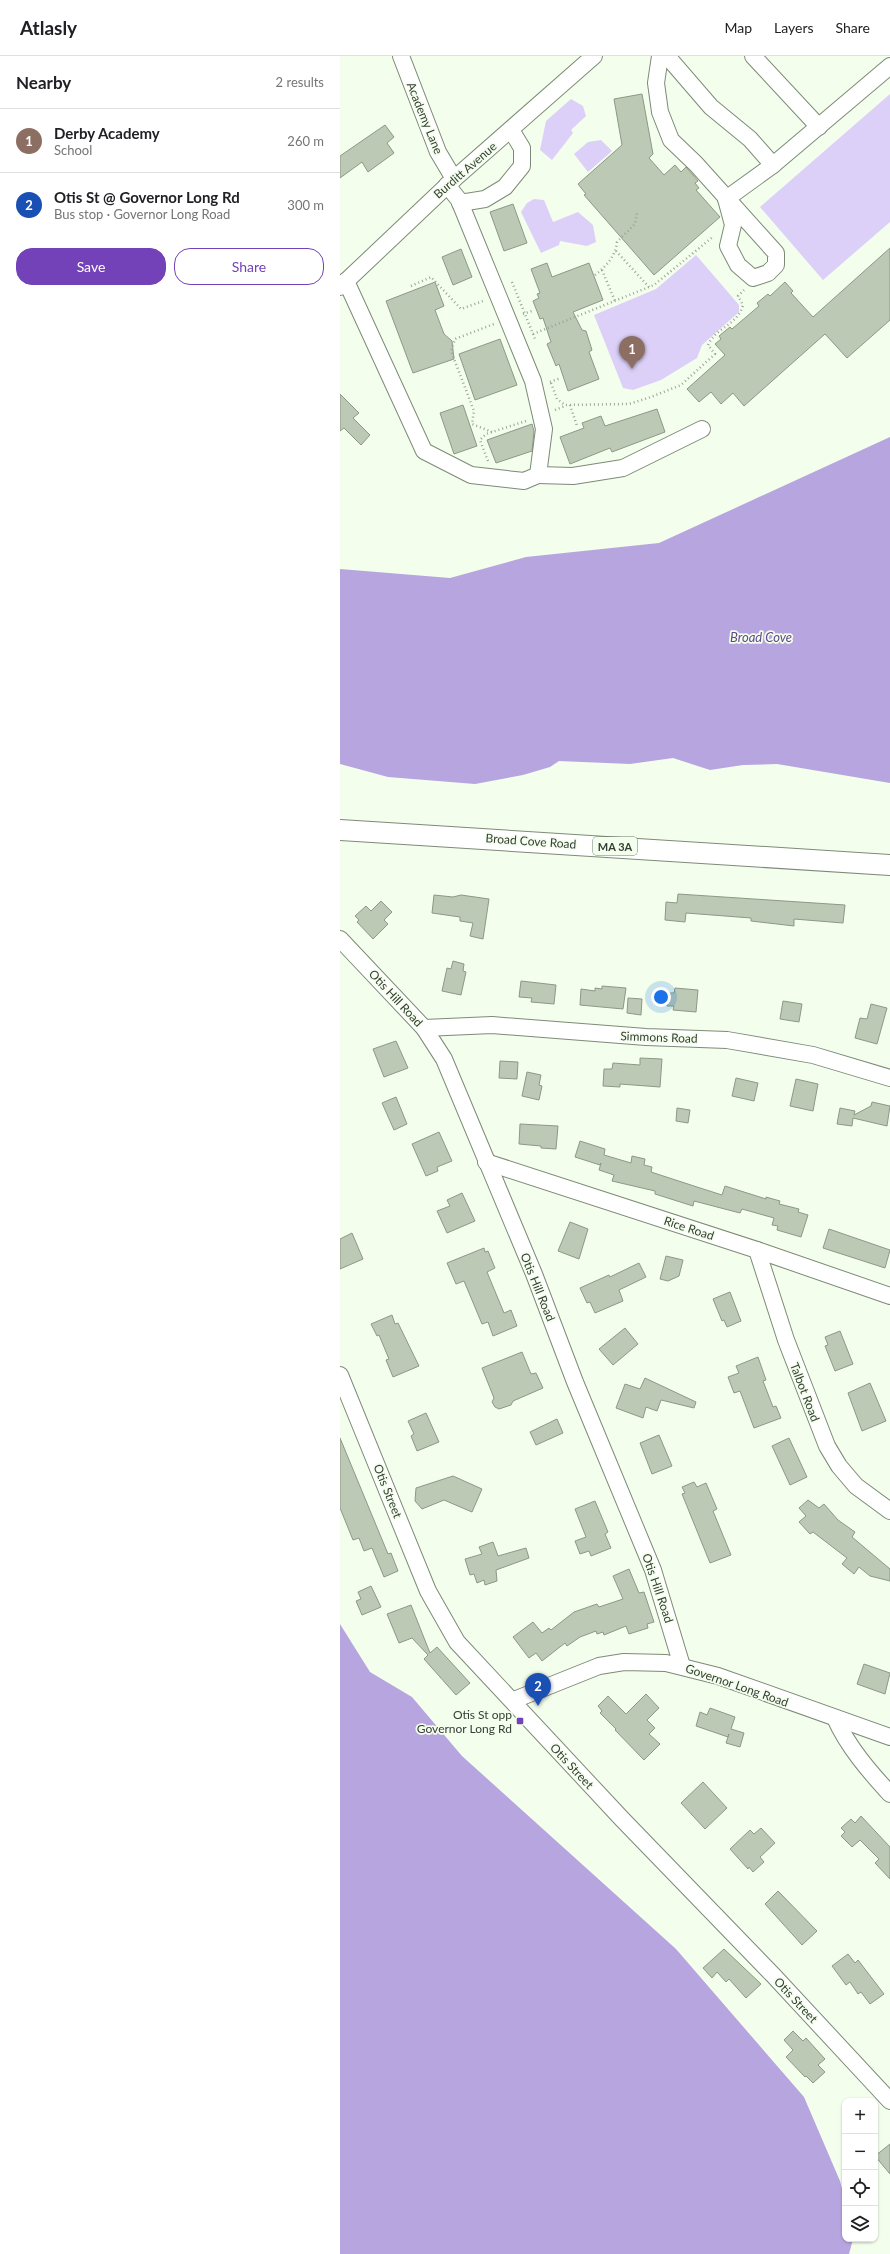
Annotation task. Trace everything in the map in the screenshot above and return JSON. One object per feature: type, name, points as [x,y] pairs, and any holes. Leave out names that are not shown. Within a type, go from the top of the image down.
[{"type":"main road","name":"Broad Cove Road","points":[[340,830],[890,865]]},
{"type":"street","name":"Academy Lane","points":[[400,56],[450,182],[533,381],[544,429],[538,475]]},
{"type":"street","name":"Burditt Avenue","points":[[343,284],[450,182],[594,56]]},
{"type":"street","points":[[660,56],[656,83],[660,112],[671,140],[696,164],[776,253],[776,266],[768,273],[754,278],[738,265],[728,246],[733,225],[726,199]]},
{"type":"street","points":[[667,56],[711,107],[750,139],[773,165]]},
{"type":"street","points":[[753,56],[818,126]]},
{"type":"street","points":[[726,199],[773,165],[890,66]]},
{"type":"street","points":[[460,203],[485,199],[505,186],[522,166],[522,148],[511,130]]},
{"type":"street","points":[[343,284],[424,451],[471,475],[524,481],[538,475],[573,476],[623,468],[702,429]]},
{"type":"street","name":"Otis Hill Road","points":[[340,939],[424,1028],[444,1059],[653,1570],[682,1666]]},
{"type":"street","name":"Simmons Road","points":[[424,1028],[492,1025],[646,1037],[727,1040],[813,1055],[890,1078]]},
{"type":"street","name":"Rice Road","points":[[486,1162],[757,1250],[890,1296]]},
{"type":"street","name":"Talbot Road","points":[[757,1250],[786,1340],[827,1446],[839,1466],[856,1486],[890,1511]]},
{"type":"street","name":"Otis Street","points":[[340,1375],[428,1591],[457,1642],[514,1700],[622,1819],[773,1975],[890,2101]]},
{"type":"street","name":"Governor Long Road","points":[[514,1700],[599,1666],[642,1662],[682,1666],[718,1676],[890,1737]]},
{"type":"street","points":[[835,1718],[842,1734],[857,1755],[890,1794]]},
{"type":"path","points":[[595,275],[602,270],[616,251],[617,242],[635,224],[637,213]]},
{"type":"path","points":[[533,334],[649,287],[666,276],[715,233]]},
{"type":"path","points":[[616,251],[649,287]]},
{"type":"path","points":[[602,270],[615,301]]},
{"type":"path","points":[[410,286],[431,277],[461,309],[497,296]]},
{"type":"path","points":[[510,280],[536,341]]},
{"type":"path","points":[[548,375],[557,399],[566,406],[629,404],[681,385],[715,354],[708,345],[710,339],[740,315],[743,305],[738,296],[747,287]]},
{"type":"path","points":[[492,432],[472,424],[474,411],[451,351],[455,339],[496,323]]},
{"type":"path","points":[[570,405],[577,426]]},
{"type":"path","points":[[493,477],[480,440],[486,434],[542,415]]},
{"type":"shaded area","points":[[890,94],[890,222],[823,280],[760,207]]},
{"type":"shaded area","points":[[571,99],[583,106],[586,116],[571,130],[573,133],[552,160],[540,150],[546,121]]},
{"type":"shaded area","points":[[601,140],[612,151],[588,172],[574,154],[588,142]]},
{"type":"shaded area","points":[[534,199],[544,200],[553,222],[578,212],[593,225],[596,242],[587,246],[560,241],[559,245],[541,253],[521,212],[527,203]]},
{"type":"shaded area","points":[[696,255],[739,305],[739,312],[702,345],[697,358],[661,380],[633,390],[623,388],[594,315],[656,289]]},
{"type":"water","name":"Broad Cove","points":[[890,437],[890,783],[777,764],[743,765],[710,770],[673,758],[630,764],[559,761],[550,767],[523,775],[475,784],[388,777],[340,764],[340,569],[450,578],[526,557],[659,543]]},
{"type":"water","points":[[340,1624],[370,1672],[412,1697],[462,1756],[676,1949],[804,2097],[842,2189],[842,2242],[852,2242],[849,2254],[340,2254]]},
{"type":"building","points":[[642,94],[653,154],[649,158],[664,175],[675,165],[681,172],[686,167],[698,181],[695,183],[699,188],[696,190],[720,217],[654,275],[584,195],[586,194],[578,184],[622,145],[614,99]]},
{"type":"building","points":[[385,125],[394,137],[387,143],[394,153],[368,172],[362,162],[340,178],[340,156]]},
{"type":"building","points":[[513,204],[527,243],[504,251],[490,212]]},
{"type":"building","points":[[890,248],[890,320],[847,358],[825,334],[744,406],[733,393],[721,404],[711,392],[699,402],[687,389],[725,355],[715,344],[721,339],[719,336],[730,327],[732,329],[759,306],[757,303],[768,294],[770,296],[785,282],[793,291],[791,293],[813,317]]},
{"type":"building","points":[[461,249],[472,277],[453,285],[442,257]]},
{"type":"building","points":[[547,263],[552,277],[589,263],[603,300],[573,312],[582,330],[586,331],[592,350],[589,352],[599,379],[568,391],[559,364],[556,366],[547,344],[551,342],[543,318],[540,319],[533,301],[539,298],[537,294],[540,293],[531,269]]},
{"type":"building","points":[[435,282],[444,306],[435,310],[444,334],[452,341],[454,359],[413,373],[386,301]]},
{"type":"building","points":[[500,339],[517,385],[475,400],[459,354]]},
{"type":"building","points":[[340,394],[359,413],[353,418],[370,435],[361,445],[344,428],[340,431]]},
{"type":"building","points":[[463,405],[477,446],[454,454],[440,413]]},
{"type":"building","points":[[657,409],[665,432],[612,452],[610,448],[570,464],[560,437],[584,428],[582,423],[601,416],[605,426]]},
{"type":"building","points":[[532,424],[534,431],[532,451],[496,463],[487,440]]},
{"type":"building","points":[[678,894],[845,905],[843,923],[794,919],[794,926],[751,921],[751,918],[686,913],[685,922],[665,920],[666,902],[677,903]]},
{"type":"building","points":[[434,895],[453,897],[461,895],[489,899],[483,939],[470,936],[473,923],[460,921],[460,917],[432,913]]},
{"type":"building","points":[[381,901],[392,912],[384,920],[388,924],[373,939],[357,922],[359,920],[355,916],[366,906],[371,911]]},
{"type":"building","points":[[453,961],[464,964],[463,971],[466,972],[461,995],[442,991],[447,968],[451,969]]},
{"type":"building","points":[[521,981],[556,985],[554,1004],[531,1002],[532,998],[519,997]]},
{"type":"building","points":[[602,986],[626,988],[623,1009],[580,1005],[581,989],[595,991],[595,988],[602,989]]},
{"type":"building","points":[[675,988],[698,990],[696,1012],[673,1010],[674,1006],[667,1006],[668,993],[674,993]]},
{"type":"building","points":[[628,998],[642,999],[641,1015],[627,1013]]},
{"type":"building","points":[[783,1001],[802,1004],[799,1022],[780,1019]]},
{"type":"building","points":[[871,1004],[887,1008],[877,1044],[855,1038],[860,1018],[867,1019]]},
{"type":"building","points":[[396,1041],[408,1068],[384,1077],[373,1049]]},
{"type":"building","points":[[640,1058],[662,1059],[660,1087],[620,1084],[620,1087],[603,1086],[604,1069],[612,1069],[613,1063],[640,1065]]},
{"type":"building","points":[[500,1061],[518,1062],[517,1079],[499,1078]]},
{"type":"building","points":[[527,1072],[541,1075],[539,1085],[542,1086],[539,1100],[522,1096]]},
{"type":"building","points":[[736,1078],[758,1083],[754,1101],[732,1096]]},
{"type":"building","points":[[796,1079],[818,1084],[813,1111],[790,1106]]},
{"type":"building","points":[[396,1097],[407,1124],[394,1130],[382,1103]]},
{"type":"building","points":[[872,1102],[890,1106],[887,1126],[853,1118],[852,1126],[837,1124],[840,1108],[855,1111],[854,1115],[871,1106]]},
{"type":"building","points":[[677,1108],[690,1110],[688,1123],[676,1121]]},
{"type":"building","points":[[520,1124],[558,1126],[556,1149],[519,1144]]},
{"type":"building","points":[[439,1132],[452,1161],[437,1167],[438,1171],[426,1176],[412,1144]]},
{"type":"building","points":[[580,1141],[605,1149],[604,1155],[631,1163],[632,1156],[645,1159],[644,1165],[652,1167],[651,1172],[722,1195],[725,1186],[766,1199],[766,1197],[780,1201],[779,1204],[799,1209],[798,1212],[808,1215],[801,1237],[777,1230],[778,1226],[772,1225],[774,1218],[742,1209],[740,1213],[694,1201],[693,1206],[655,1194],[655,1191],[612,1181],[614,1175],[599,1170],[601,1163],[600,1165],[575,1157]]},
{"type":"building","points":[[462,1193],[475,1221],[447,1233],[437,1211],[450,1206],[447,1200]]},
{"type":"building","points":[[570,1222],[588,1229],[579,1259],[558,1251]]},
{"type":"building","points":[[829,1229],[890,1250],[885,1268],[823,1248]]},
{"type":"building","points":[[352,1233],[363,1259],[340,1269],[340,1239]]},
{"type":"building","points":[[484,1248],[485,1252],[488,1251],[495,1268],[487,1272],[504,1313],[511,1310],[517,1326],[493,1336],[488,1322],[482,1324],[464,1281],[456,1284],[447,1263]]},
{"type":"building","points":[[666,1256],[683,1260],[679,1276],[668,1281],[660,1279]]},
{"type":"building","points":[[639,1263],[646,1277],[619,1290],[623,1301],[595,1313],[590,1302],[587,1303],[580,1288],[609,1275],[610,1277]]},
{"type":"building","points":[[730,1292],[741,1321],[727,1327],[724,1320],[722,1321],[713,1299]]},
{"type":"building","points":[[392,1315],[395,1324],[398,1323],[419,1366],[393,1377],[386,1360],[389,1359],[379,1335],[377,1336],[371,1324]]},
{"type":"building","points":[[625,1328],[638,1344],[613,1365],[599,1349]]},
{"type":"building","points":[[840,1331],[853,1364],[835,1371],[825,1346],[828,1345],[825,1337]]},
{"type":"building","points":[[522,1352],[531,1374],[536,1373],[543,1388],[513,1401],[511,1405],[499,1409],[495,1407],[492,1402],[494,1398],[482,1368]]},
{"type":"building","points":[[758,1357],[766,1380],[763,1381],[773,1407],[776,1406],[781,1418],[754,1428],[740,1391],[734,1393],[728,1377],[739,1373],[736,1366]]},
{"type":"building","points":[[645,1378],[696,1402],[694,1408],[661,1400],[657,1411],[646,1407],[643,1418],[616,1408],[625,1384],[640,1389]]},
{"type":"building","points":[[870,1383],[886,1421],[862,1431],[848,1393]]},
{"type":"building","points":[[426,1413],[439,1442],[417,1451],[411,1436],[414,1434],[408,1421]]},
{"type":"building","points":[[557,1419],[563,1433],[536,1445],[530,1432]]},
{"type":"building","points":[[659,1435],[672,1466],[652,1474],[640,1443]]},
{"type":"building","points":[[340,1438],[388,1554],[391,1553],[398,1571],[384,1577],[372,1548],[364,1551],[359,1538],[353,1540],[340,1508]]},
{"type":"building","points":[[789,1438],[807,1477],[790,1485],[772,1446]]},
{"type":"building","points":[[453,1476],[482,1489],[472,1512],[444,1500],[422,1509],[415,1501],[416,1488]]},
{"type":"building","points":[[694,1482],[697,1487],[706,1483],[717,1509],[713,1511],[731,1555],[710,1563],[682,1494],[685,1493],[682,1487]]},
{"type":"building","points":[[808,1500],[819,1508],[824,1504],[838,1520],[855,1532],[852,1537],[890,1569],[890,1581],[870,1576],[859,1567],[854,1574],[842,1564],[847,1558],[813,1532],[810,1534],[799,1522],[806,1516],[799,1508]]},
{"type":"building","points":[[595,1501],[608,1532],[605,1534],[611,1548],[591,1556],[589,1551],[580,1554],[575,1541],[586,1537],[575,1509]]},
{"type":"building","points":[[493,1542],[498,1556],[526,1548],[529,1558],[496,1570],[497,1581],[485,1585],[484,1580],[477,1583],[474,1574],[470,1575],[465,1559],[482,1554],[479,1547]]},
{"type":"building","points":[[629,1569],[639,1593],[644,1592],[654,1622],[647,1624],[648,1628],[629,1634],[626,1626],[604,1635],[603,1632],[597,1634],[596,1631],[580,1637],[567,1646],[565,1643],[542,1661],[536,1653],[529,1658],[513,1637],[533,1622],[542,1633],[549,1628],[551,1630],[574,1612],[597,1604],[599,1607],[623,1599],[613,1576]]},
{"type":"building","points":[[371,1586],[381,1607],[362,1615],[356,1601],[361,1599],[358,1592]]},
{"type":"building","points":[[411,1605],[430,1653],[437,1647],[470,1683],[456,1695],[424,1659],[428,1655],[412,1638],[399,1643],[387,1614]]},
{"type":"building","points":[[864,1664],[890,1673],[885,1694],[857,1684]]},
{"type":"building","points":[[646,1694],[659,1708],[647,1720],[655,1728],[649,1734],[660,1744],[644,1760],[600,1713],[602,1711],[598,1706],[608,1696],[626,1714]]},
{"type":"building","points":[[710,1708],[735,1717],[731,1729],[744,1733],[740,1747],[726,1743],[728,1737],[696,1726],[700,1712],[707,1715]]},
{"type":"building","points":[[703,1782],[727,1808],[705,1829],[681,1803]]},
{"type":"building","points":[[861,1816],[890,1847],[890,1879],[875,1863],[879,1859],[860,1840],[852,1847],[841,1836],[845,1832],[841,1828],[851,1819],[855,1823]]},
{"type":"building","points":[[761,1828],[775,1843],[760,1857],[764,1862],[753,1872],[749,1867],[748,1869],[730,1849],[750,1830],[754,1834]]},
{"type":"building","points":[[778,1891],[817,1931],[802,1945],[765,1904]]},
{"type":"building","points":[[724,1949],[761,1984],[746,1998],[729,1979],[726,1982],[717,1972],[712,1978],[703,1968]]},
{"type":"building","points":[[848,1954],[855,1963],[858,1960],[884,1994],[870,2004],[861,1992],[858,1994],[850,1982],[846,1985],[832,1966]]},
{"type":"building","points":[[793,2031],[803,2041],[806,2038],[825,2059],[818,2065],[825,2072],[813,2083],[806,2076],[805,2077],[786,2057],[793,2050],[784,2040]]},
{"type":"building","points":[[890,2144],[890,2174],[878,2160],[878,2154]]},
{"type":"place","name":"Derby Academy","points":[[632,369]]},
{"type":"place","name":"Otis St @ Governor Long Rd","points":[[538,1706]]},
{"type":"place","name":"Otis St opp Governor Long Rd","points":[[520,1721]]}]
